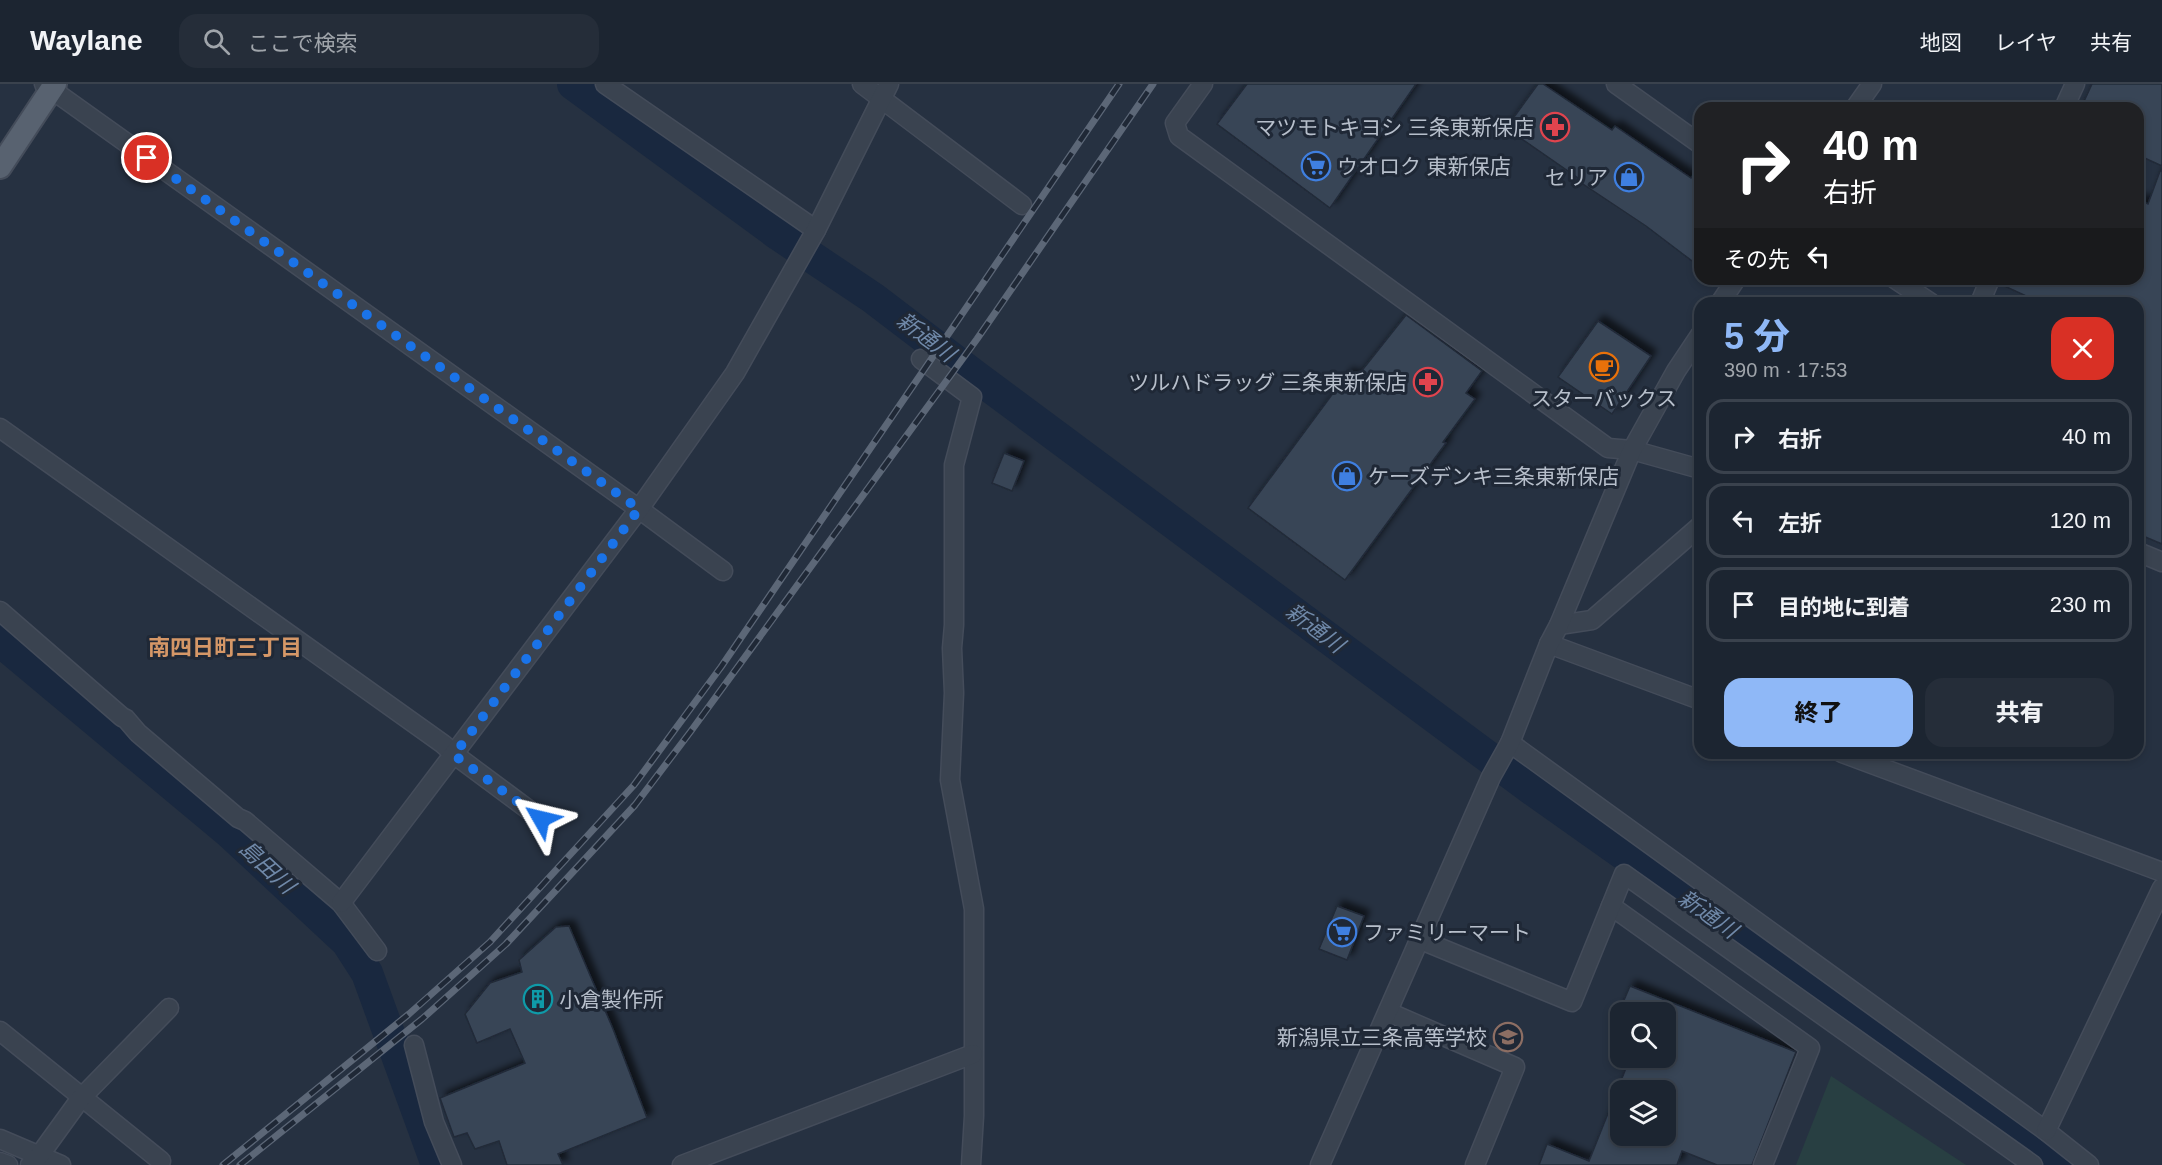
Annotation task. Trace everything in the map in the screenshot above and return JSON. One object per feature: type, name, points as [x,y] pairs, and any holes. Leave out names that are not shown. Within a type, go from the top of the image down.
[{"type":"main road","points":[[0,167],[50,86]]},
{"type":"street","points":[[605,84],[816,230]]},
{"type":"street","points":[[862,84],[885,92],[1022,205]]},
{"type":"street","points":[[1203,84],[1175,123],[1179,136],[1608,448],[1632,450],[1694,467]]},
{"type":"street","points":[[1616,84],[1694,140]]},
{"type":"street","points":[[1859,102],[1872,84]]},
{"type":"street","points":[[2067,102],[2075,84]]},
{"type":"street","points":[[50,86],[723,571]]},
{"type":"street","points":[[341,903],[639,509],[735,372],[816,230],[885,92]]},
{"type":"street","points":[[1904,285],[1922,297]]},
{"type":"street","points":[[1320,1165],[1494,772],[1507,748],[1632,450],[1676,371],[1694,344]]},
{"type":"street","points":[[921,358],[972,397],[954,465],[954,625],[951,648],[954,693],[950,780],[974,909],[974,1116],[971,1165]]},
{"type":"street","points":[[0,428],[443,744],[454,755],[541,819]]},
{"type":"street","points":[[1559,625],[1592,620],[1694,531]]},
{"type":"street","points":[[2144,554],[2162,562]]},
{"type":"street","points":[[0,611],[126,719],[138,733],[238,818],[245,820],[341,903],[377,951]]},
{"type":"street","points":[[1549,644],[1694,698]]},
{"type":"street","points":[[1507,748],[2046,1131],[2089,1165]]},
{"type":"street","points":[[1858,759],[2162,872]]},
{"type":"street","points":[[1421,940],[1572,1002],[1623,874],[2033,1165]]},
{"type":"street","points":[[2046,1131],[2162,888]]},
{"type":"street","points":[[1611,906],[1810,1048],[1763,1165]]},
{"type":"street","points":[[35,1161],[81,1098],[170,1008]]},
{"type":"street","points":[[1388,1012],[1515,1067],[1475,1165]]},
{"type":"street","points":[[0,1031],[162,1161]]},
{"type":"street","points":[[414,1045],[435,1122],[452,1165]]},
{"type":"street","points":[[682,1165],[974,1054]]},
{"type":"street","points":[[0,1139],[35,1161],[61,1165]]},
{"type":"street","points":[[0,1162],[8,1165]]},
{"type":"green space","points":[[1831,1076],[1966,1165],[1796,1165]]},
{"type":"building","name":"ウオロク 東新保店","points":[[1247,84],[1416,84],[1330,208],[1217,124]]},
{"type":"building","points":[[1538,84],[1543,84],[1612,130],[1615,126],[1691,178],[1694,174],[1694,262],[1646,226],[1577,180],[1578,178],[1506,128]]},
{"type":"building","points":[[2092,84],[2162,84],[2162,166],[2144,158],[2144,102],[2084,102]]},
{"type":"building","points":[[2160,171],[2162,171],[2162,544],[2144,536],[2144,297],[2029,297],[2002,285],[2144,285],[2144,202],[2148,204]]},
{"type":"building","name":"ケーズデンキ三条東新保店","points":[[1406,315],[1482,371],[1466,393],[1475,399],[1443,442],[1446,443],[1345,580],[1248,508],[1348,373],[1356,378]]},
{"type":"building","name":"スターバックス","points":[[1598,321],[1651,356],[1612,414],[1558,377]]},
{"type":"building","points":[[1004,453],[1024,461],[1012,491],[992,483]]},
{"type":"building","name":"ファミリーマート","points":[[1337,906],[1364,916],[1347,960],[1319,949]]},
{"type":"building","points":[[569,926],[613,1029],[647,1118],[558,1154],[563,1165],[507,1165],[499,1141],[475,1149],[467,1133],[454,1137],[440,1098],[525,1063],[510,1029],[477,1043],[465,1014],[490,983],[522,972],[519,960],[556,927]]},
{"type":"building","points":[[1630,986],[1670,1002],[1623,1002]]},
{"type":"building","points":[[1676,1004],[1796,1052],[1752,1165],[1717,1165],[1682,1151],[1677,1165],[1539,1165],[1547,1144],[1589,1161],[1610,1108],[1610,1146],[1676,1146],[1676,1080],[1621,1080],[1626,1068],[1676,1068]]},
{"type":"waterway","name":"新通川","points":[[573,84],[779,235],[873,298],[1530,788],[2063,1165]]},
{"type":"waterway","name":"島田川","points":[[0,641],[230,833],[347,942],[367,973],[437,1165]]},
{"type":"railway","points":[[223,1165],[409,1014],[490,942],[634,785],[721,667],[1119,84]]},
{"type":"railway","points":[[240,1165],[422,1019],[506,944],[635,805],[977,339],[1153,84]]},
{"type":"place","name":"マツモトキヨシ 三条東新保店","points":[[1555,127]]},
{"type":"place","name":"ウオロク 東新保店","points":[[1316,166]]},
{"type":"place","name":"セリア","points":[[1629,177]]},
{"type":"place","name":"スターバックス","points":[[1604,367]]},
{"type":"place","name":"ツルハドラッグ 三条東新保店","points":[[1428,382]]},
{"type":"place","name":"ケーズデンキ三条東新保店","points":[[1347,476]]},
{"type":"place","name":"ファミリーマート","points":[[1342,932]]},
{"type":"place","name":"小倉製作所","points":[[538,999]]},
{"type":"place","name":"新潟県立三条高等学校","points":[[1508,1037]]},
{"type":"district","name":"南四日町三丁目","points":[[225,647]]},
{"type":"route","points":[[147,158],[639,509],[454,755],[541,819]]}]
